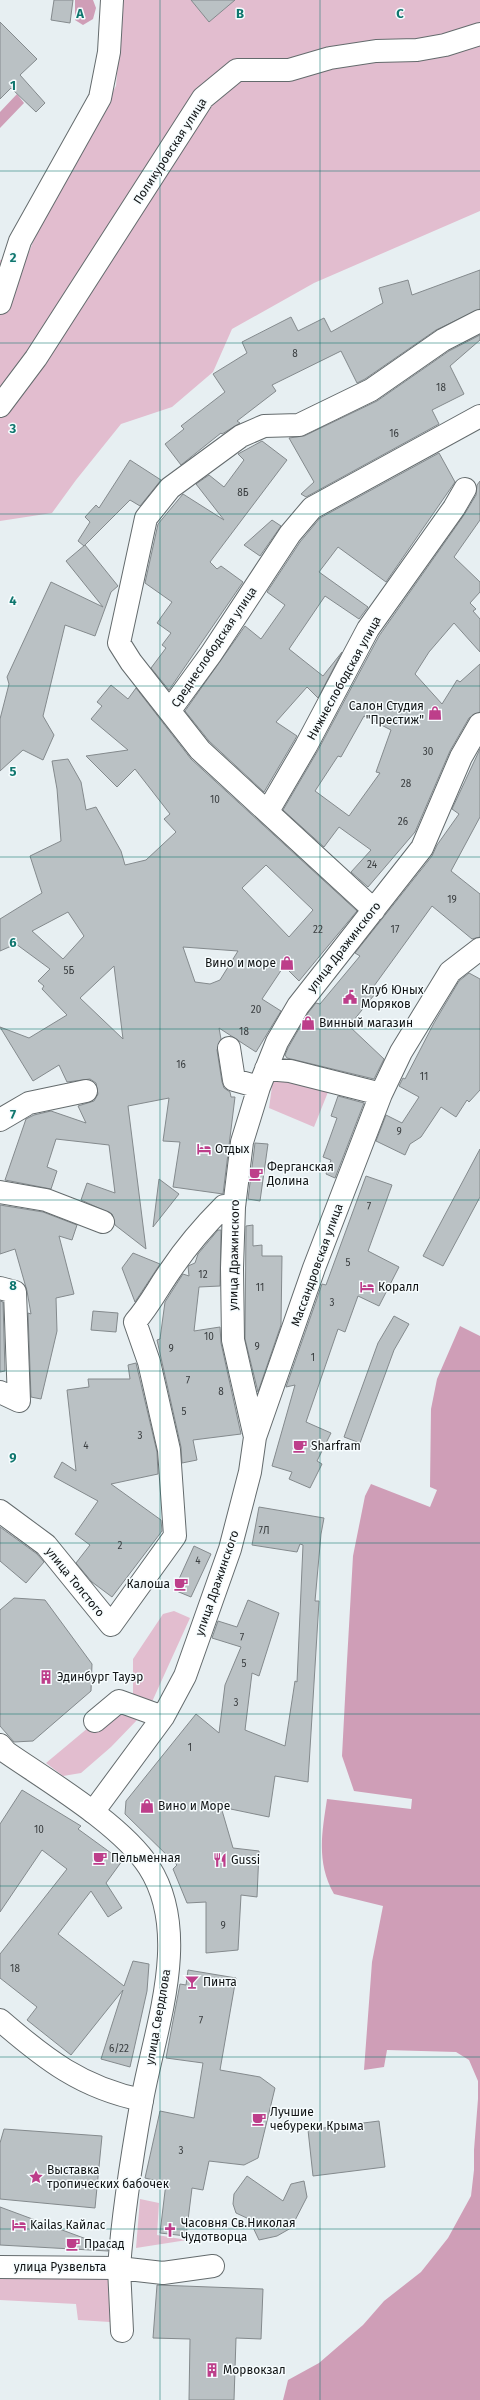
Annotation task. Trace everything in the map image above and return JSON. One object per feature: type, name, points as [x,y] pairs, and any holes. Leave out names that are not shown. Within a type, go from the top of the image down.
[{"type":"street","points":[[2,295],[20,241],[100,98],[109,52],[112,0]]},
{"type":"street","name":"Поликуровская улица","points":[[0,406],[36,358],[203,98],[237,70],[289,70],[330,58],[376,51],[417,50],[445,45],[480,34]]},
{"type":"street","points":[[0,249],[2,295]]},
{"type":"street","points":[[170,710],[131,662],[119,643],[146,518],[170,488],[241,436],[264,426],[299,425],[371,390],[444,340],[480,321]]},
{"type":"street","name":"Среднеслободская улица","points":[[374,910],[200,750],[170,710],[211,654],[290,534],[312,508],[480,416]]},
{"type":"street","name":"Нижнеслободская улица","points":[[268,811],[306,746],[368,629],[454,508],[465,489]]},
{"type":"street","name":"улица Дражинского","points":[[93,1812],[163,1717],[185,1676],[230,1549],[250,1472],[255,1437],[233,1340],[234,1207],[242,1142],[262,1078],[277,1042],[298,1006],[422,848],[461,757],[480,724]]},
{"type":"street","name":"Массандровская улица","points":[[255,1437],[314,1268],[381,1094],[401,1052],[450,972],[480,949]]},
{"type":"street","points":[[229,1048],[234,1080],[262,1078],[290,1071],[381,1094]]},
{"type":"street","points":[[0,1120],[30,1103],[86,1091]]},
{"type":"street","points":[[0,1192],[46,1200],[103,1222]]},
{"type":"street","name":"улица Толстого","points":[[0,1511],[46,1545],[111,1625],[175,1536],[169,1450],[149,1362],[135,1322],[147,1309],[170,1271],[201,1230],[224,1206],[234,1207]]},
{"type":"street","points":[[0,1288],[15,1292],[19,1401],[0,1392]]},
{"type":"street","points":[[95,1722],[119,1701],[163,1717]]},
{"type":"street","name":"улица Свердлова","points":[[0,1745],[6,1752],[93,1812],[122,1837],[149,1866],[163,1894],[169,1948],[166,1985],[142,2100],[126,2195],[119,2268],[122,2331]]},
{"type":"street","points":[[0,2020],[56,2066],[79,2079],[126,2097],[142,2100]]},
{"type":"street","name":"улица Рузвельта","points":[[0,2267],[119,2268],[163,2273],[213,2266]]},
{"type":"shaded area","points":[[75,0],[93,0],[96,8],[93,19],[83,25],[75,20]]},
{"type":"shaded area","points":[[123,0],[480,0],[480,211],[314,283],[232,329],[213,372],[172,407],[121,424],[76,480],[52,513],[0,521],[0,260],[28,254],[53,195],[116,86]]},
{"type":"shaded area","points":[[17,94],[24,103],[0,128],[0,112]]},
{"type":"shaded area","points":[[274,1072],[330,1087],[314,1127],[269,1108]]},
{"type":"shaded area","points":[[460,1326],[480,1336],[480,2400],[283,2400],[288,2380],[319,2363],[363,2325],[384,2301],[421,2272],[448,2238],[471,2196],[474,2170],[478,2081],[469,2060],[456,2052],[387,2050],[384,2067],[364,2070],[372,1962],[383,1906],[334,1894],[328,1882],[322,1847],[323,1824],[327,1799],[411,1809],[412,1799],[354,1791],[342,1756],[353,1556],[365,1496],[371,1484],[430,1507],[437,1490],[430,1487],[431,1409],[437,1379]]},
{"type":"shaded area","points":[[174,1611],[190,1618],[151,1704],[133,1694],[133,1659],[163,1614]]},
{"type":"shaded area","points":[[119,1702],[138,1719],[111,1747],[81,1773],[63,1776],[46,1763]]},
{"type":"shaded area","points":[[140,2199],[159,2203],[157,2235],[187,2240],[136,2248]]},
{"type":"shaded area","points":[[0,2274],[108,2276],[110,2322],[78,2320],[76,2304],[0,2300]]},
{"type":"building","points":[[54,0],[73,0],[70,23],[51,20]]},
{"type":"building","points":[[191,0],[235,0],[209,22]]},
{"type":"building","points":[[0,22],[37,59],[20,75],[45,103],[36,112],[11,88],[0,99]]},
{"type":"building","points":[[480,270],[480,309],[436,330],[365,379],[357,383],[341,351],[272,385],[276,391],[237,421],[240,423],[222,434],[221,433],[181,465],[165,444],[184,429],[181,426],[225,392],[213,374],[247,353],[242,342],[291,317],[298,331],[324,318],[331,332],[383,303],[379,288],[408,280],[412,295]]},
{"type":"building","points":[[480,335],[480,340],[450,366],[464,394],[432,410],[439,424],[306,497],[301,494],[314,482],[289,438],[304,436],[377,401],[449,351]]},
{"type":"building","points":[[262,441],[287,460],[210,562],[217,569],[221,566],[243,582],[169,690],[151,668],[166,648],[162,645],[171,633],[157,623],[172,602],[145,583],[158,524],[183,494],[224,520],[196,484],[209,475],[224,487],[244,460],[238,454]]},
{"type":"building","points":[[439,453],[455,482],[386,582],[338,547],[319,572],[368,607],[359,619],[325,596],[289,649],[323,676],[342,652],[318,698],[307,687],[276,722],[297,736],[264,792],[209,741],[185,711],[245,626],[261,639],[285,605],[267,592],[300,542],[320,518]]},
{"type":"building","points":[[130,460],[161,480],[140,506],[130,500],[84,546],[78,541],[90,522],[85,517],[96,505],[99,508]]},
{"type":"building","points":[[480,481],[480,520],[454,557],[480,582],[480,592],[470,603],[476,609],[473,611],[480,619],[480,652],[454,623],[429,652],[415,674],[442,704],[457,680],[460,682],[480,664],[480,712],[469,718],[450,751],[415,832],[368,887],[351,872],[371,850],[339,827],[324,847],[283,810],[317,752],[379,636],[464,515],[476,495],[477,485]],"holes":[[[364,716],[391,730],[376,772],[380,773],[349,816],[315,791],[338,756],[341,757]]]},
{"type":"building","points":[[272,520],[281,526],[260,556],[244,545]]},
{"type":"building","points":[[85,545],[118,586],[111,592],[95,636],[65,625],[43,716],[54,735],[43,760],[23,750],[0,771],[0,719],[9,684],[7,677],[51,582],[103,607],[66,561]]},
{"type":"building","points":[[111,685],[128,699],[136,688],[191,759],[357,911],[299,981],[284,966],[262,999],[281,1011],[256,1052],[219,1028],[221,1039],[217,1050],[222,1082],[224,1088],[230,1092],[231,1097],[235,1097],[223,1194],[173,1187],[180,1142],[163,1141],[169,1098],[128,1106],[146,1249],[115,1225],[112,1214],[81,1200],[87,1183],[115,1193],[109,1145],[56,1139],[47,1167],[57,1171],[51,1189],[5,1180],[26,1119],[34,1115],[51,1111],[86,1123],[78,1106],[94,1101],[98,1094],[96,1083],[90,1079],[67,1082],[59,1065],[33,1081],[0,1027],[29,1038],[67,1015],[42,989],[44,986],[38,981],[50,969],[16,944],[0,951],[0,919],[42,893],[30,856],[61,841],[57,789],[52,761],[68,759],[81,782],[86,810],[96,807],[121,851],[125,865],[146,860],[176,832],[164,819],[170,814],[135,769],[117,787],[86,756],[128,750],[91,719],[102,706],[97,702]],"holes":[[[266,865],[313,910],[289,937],[242,888]],[[68,912],[84,936],[63,959],[32,931]],[[183,947],[238,951],[220,980],[210,984],[195,982]],[[114,966],[123,1039],[80,998]]]},
{"type":"building","points":[[480,749],[480,817],[451,871],[480,894],[480,937],[472,939],[432,906],[374,986],[379,989],[349,1026],[384,1059],[374,1079],[287,1058],[285,1055],[288,1048],[308,1013],[316,1003],[320,1004],[360,956],[355,953],[432,856],[437,845],[459,814],[452,809]]},
{"type":"building","points":[[469,973],[480,979],[480,1090],[469,1102],[467,1100],[456,1117],[441,1107],[421,1137],[410,1144],[405,1155],[376,1141],[386,1115],[402,1123],[419,1097],[399,1086],[403,1078],[405,1079],[434,1023],[459,981]]},
{"type":"building","points":[[338,1096],[364,1103],[335,1178],[326,1174],[331,1160],[323,1157],[337,1118],[331,1116]]},
{"type":"building","name":"Ферганская Долина","points":[[255,1143],[268,1144],[260,1201],[248,1199]]},
{"type":"building","points":[[480,1149],[480,1197],[443,1266],[423,1256]]},
{"type":"building","points":[[366,1176],[392,1185],[368,1251],[399,1267],[379,1306],[358,1296],[345,1332],[338,1329],[306,1422],[331,1433],[317,1461],[322,1464],[310,1488],[289,1479],[292,1472],[272,1466],[295,1385],[286,1387],[322,1284],[326,1285]]},
{"type":"building","points":[[159,1179],[179,1194],[153,1227]]},
{"type":"building","points":[[0,1205],[43,1212],[77,1225],[72,1240],[59,1236],[74,1294],[56,1298],[57,1331],[41,1399],[31,1397],[28,1313],[31,1314],[27,1291],[15,1249],[0,1254]]},
{"type":"building","points":[[253,1225],[253,1246],[262,1245],[262,1256],[282,1256],[281,1325],[258,1392],[245,1339],[246,1226]]},
{"type":"building","points":[[218,1230],[221,1230],[220,1286],[199,1287],[194,1331],[220,1327],[221,1343],[241,1434],[193,1440],[197,1460],[182,1463],[181,1447],[157,1340],[160,1339],[165,1302],[183,1274],[189,1276],[188,1266],[195,1263],[198,1254]]},
{"type":"building","points":[[133,1253],[160,1264],[135,1302],[122,1268]]},
{"type":"building","points":[[0,1301],[3,1302],[5,1371],[0,1372]]},
{"type":"building","points":[[93,1311],[118,1313],[116,1332],[91,1330]]},
{"type":"building","points":[[394,1316],[409,1324],[394,1350],[360,1443],[344,1437],[378,1343]]},
{"type":"building","points":[[136,1363],[157,1452],[158,1474],[111,1484],[161,1520],[162,1531],[112,1597],[92,1582],[76,1563],[90,1545],[75,1534],[98,1501],[54,1477],[62,1462],[76,1471],[67,1390],[89,1387],[88,1379],[130,1379],[128,1365]]},
{"type":"building","points":[[259,1507],[324,1518],[321,1534],[315,1601],[319,1601],[308,1782],[275,1776],[269,1817],[221,1807],[233,1848],[259,1851],[257,1897],[241,1895],[238,1950],[206,1953],[206,1902],[187,1903],[173,1869],[177,1865],[125,1814],[126,1801],[196,1714],[219,1733],[225,1685],[241,1647],[212,1638],[218,1621],[237,1627],[248,1600],[279,1613],[259,1676],[252,1673],[245,1730],[285,1746],[295,1681],[297,1682],[303,1545],[300,1544],[297,1552],[252,1545]]},
{"type":"building","points":[[0,1527],[37,1554],[44,1562],[26,1583],[0,1561]]},
{"type":"building","points":[[194,1546],[211,1554],[191,1597],[174,1590]]},
{"type":"building","name":"Эдинбург Тауэр","points":[[14,1598],[45,1600],[92,1664],[91,1691],[33,1741],[14,1742],[0,1726],[0,1610]]},
{"type":"building","points":[[22,1790],[81,1826],[78,1829],[122,1861],[106,1883],[122,1908],[108,1917],[91,1891],[58,1934],[124,1986],[133,1961],[149,1964],[147,1991],[130,2067],[101,2059],[123,1990],[71,2055],[27,2020],[37,2007],[0,1978],[0,1954],[67,1869],[42,1850],[0,1912],[0,1824]]},
{"type":"building","points":[[188,1970],[236,1978],[220,2070],[260,2077],[275,2088],[258,2158],[244,2165],[209,2161],[203,2190],[192,2188],[186,2236],[160,2233],[166,2183],[145,2178],[160,2111],[194,2118],[203,2063],[166,2058],[180,1984],[186,1985]]},
{"type":"building","points":[[379,2121],[385,2167],[313,2176],[308,2130]]},
{"type":"building","points":[[4,2129],[102,2136],[95,2208],[0,2199],[0,2143]]},
{"type":"building","points":[[247,2176],[283,2201],[291,2184],[304,2181],[307,2197],[291,2228],[277,2236],[259,2240],[249,2219],[236,2213],[233,2204],[234,2194]]},
{"type":"building","points":[[0,2207],[108,2247],[108,2251],[0,2245]]},
{"type":"building","name":"Морвокзал","points":[[157,2285],[263,2289],[261,2339],[236,2338],[234,2400],[189,2400],[190,2339],[153,2338]]},
{"type":"place","name":"Салон Студия \"Престиж\"","points":[[435,713]]},
{"type":"place","name":"Вино и море","points":[[287,963]]},
{"type":"place","name":"Клуб Юных Моряков","points":[[350,997]]},
{"type":"place","name":"Винный магазин","points":[[308,1023]]},
{"type":"place","name":"Отдых","points":[[204,1149]]},
{"type":"place","name":"Ферганская Долина","points":[[256,1174]]},
{"type":"place","name":"Коралл","points":[[367,1287]]},
{"type":"place","name":"Sharfram","points":[[300,1446]]},
{"type":"place","name":"Калоша","points":[[181,1584]]},
{"type":"place","name":"Эдинбург Тауэр","points":[[46,1677]]},
{"type":"place","name":"Вино и Море","points":[[147,1806]]},
{"type":"place","name":"Пельменная","points":[[100,1858]]},
{"type":"place","name":"Gussi","points":[[220,1860]]},
{"type":"place","name":"Пинта","points":[[192,1982]]},
{"type":"place","name":"Лучшие чебуреки Крыма","points":[[259,2119]]},
{"type":"place","name":"Выставка тропических бабочек","points":[[36,2177]]},
{"type":"place","name":"Kailas Кайлас","points":[[19,2225]]},
{"type":"place","name":"Часовня Св.Николая Чудотворца","points":[[170,2230]]},
{"type":"place","name":"Прасад","points":[[73,2244]]},
{"type":"place","name":"Морвокзал","points":[[212,2370]]}]
